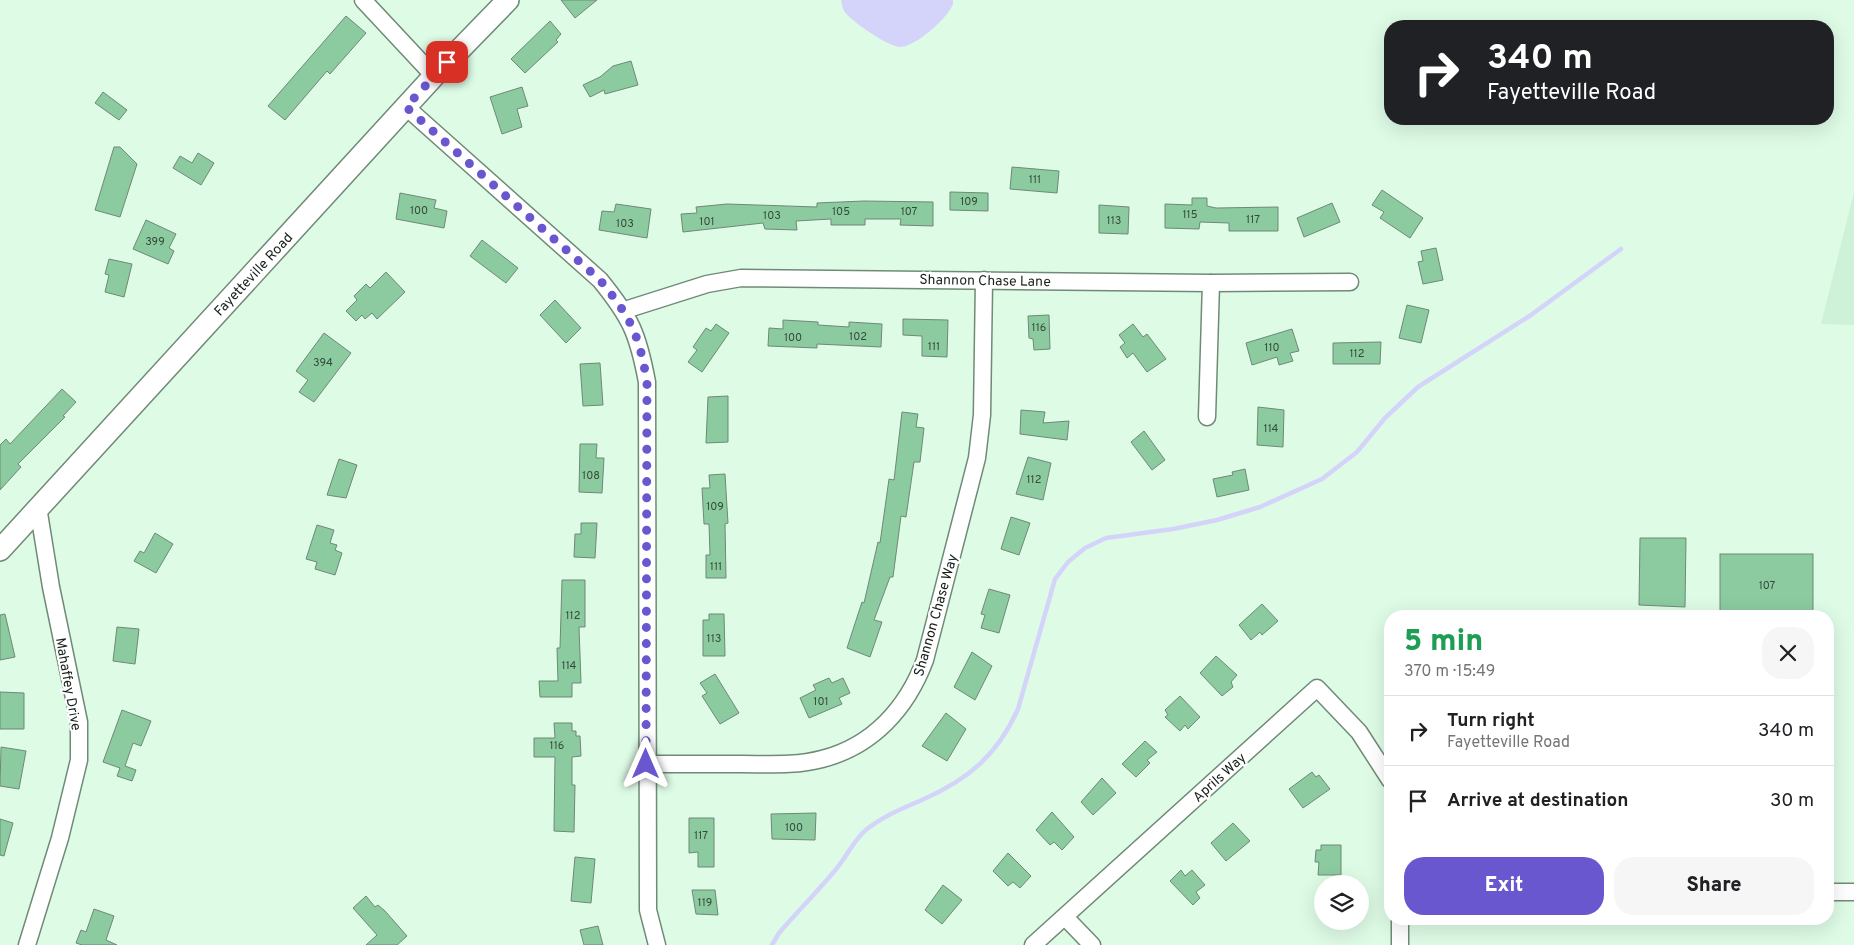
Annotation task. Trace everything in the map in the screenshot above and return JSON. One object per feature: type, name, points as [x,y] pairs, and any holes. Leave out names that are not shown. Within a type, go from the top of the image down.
[{"type":"street","points":[[363,0],[434,76]]},
{"type":"street","name":"Fayetteville Road","points":[[0,550],[434,76],[508,0]]},
{"type":"street","points":[[406,107],[600,280],[625,310],[640,344],[647,382],[646,764],[648,910],[656,945]]},
{"type":"street","name":"Shannon Chase Lane","points":[[625,310],[707,284],[741,278],[1211,283],[1350,282]]},
{"type":"street","name":"Shannon Chase Way","points":[[646,764],[789,764],[821,759],[845,751],[869,738],[888,722],[906,701],[925,660],[977,458],[982,415],[984,280]]},
{"type":"street","points":[[1207,417],[1211,283]]},
{"type":"street","name":"Mahaffey Drive","points":[[27,945],[60,838],[79,760],[79,722],[51,587],[38,507]]},
{"type":"street","name":"Aprils Way","points":[[1033,945],[1317,688],[1359,732],[1384,771]]},
{"type":"street","points":[[1834,892],[1854,892]]},
{"type":"street","points":[[1065,917],[1092,945]]},
{"type":"street","points":[[1400,925],[1400,945]]},
{"type":"shaded area","points":[[1854,192],[1854,325],[1821,324]]},
{"type":"water","points":[[841,0],[953,0],[953,4],[945,16],[923,37],[901,47],[888,43],[853,21],[844,11]]},
{"type":"building","points":[[561,0],[597,0],[575,18]]},
{"type":"building","points":[[346,16],[366,33],[330,74],[327,71],[285,120],[268,106]]},
{"type":"building","points":[[550,21],[561,34],[556,40],[558,42],[525,73],[511,59]]},
{"type":"building","points":[[631,61],[638,85],[605,94],[604,90],[590,97],[583,85],[600,77],[613,66]]},
{"type":"building","points":[[522,87],[528,106],[517,109],[522,127],[502,134],[490,97]]},
{"type":"building","points":[[103,92],[127,110],[119,120],[95,103]]},
{"type":"building","points":[[114,147],[120,147],[137,164],[120,217],[95,210]]},
{"type":"building","points":[[198,153],[214,163],[201,185],[173,168],[180,156],[192,163]]},
{"type":"building","points":[[1012,167],[1059,171],[1057,193],[1010,189]]},
{"type":"building","points":[[1382,190],[1423,218],[1410,238],[1380,218],[1384,212],[1372,205]]},
{"type":"building","points":[[950,192],[988,193],[988,211],[950,210]]},
{"type":"building","points":[[400,193],[436,200],[434,208],[447,211],[444,228],[396,219]]},
{"type":"building","points":[[1192,198],[1207,198],[1207,206],[1216,208],[1278,207],[1278,231],[1229,231],[1229,223],[1200,222],[1199,229],[1165,228],[1165,204],[1192,205]]},
{"type":"building","points":[[864,201],[933,202],[933,226],[900,225],[901,219],[865,219],[865,225],[831,225],[831,219],[796,221],[797,230],[765,229],[763,223],[683,232],[681,214],[697,213],[696,207],[727,204],[817,207],[817,203]]},
{"type":"building","points":[[1332,203],[1340,222],[1304,237],[1297,218]]},
{"type":"building","points":[[616,204],[651,209],[647,238],[599,230],[602,211],[614,212]]},
{"type":"building","points":[[1099,205],[1129,207],[1128,234],[1099,233]]},
{"type":"building","points":[[146,220],[176,234],[169,248],[174,251],[168,264],[133,249]]},
{"type":"building","points":[[482,240],[518,268],[506,283],[470,256]]},
{"type":"building","points":[[1436,248],[1443,280],[1423,284],[1418,262],[1423,261],[1421,251]]},
{"type":"building","points":[[109,259],[132,264],[124,297],[105,292],[109,275],[105,274]]},
{"type":"building","points":[[386,272],[405,292],[377,319],[372,313],[365,319],[362,315],[356,321],[346,311],[357,300],[354,296],[366,284],[370,288]]},
{"type":"building","points":[[555,300],[581,328],[566,343],[540,315]]},
{"type":"building","points":[[1407,305],[1429,310],[1421,343],[1399,338]]},
{"type":"building","points":[[1049,315],[1050,349],[1034,350],[1033,339],[1029,338],[1028,316]]},
{"type":"building","points":[[903,319],[948,320],[947,357],[922,356],[922,336],[903,335]]},
{"type":"building","points":[[783,320],[818,322],[818,325],[849,327],[849,322],[882,324],[881,347],[817,344],[817,348],[768,346],[769,328],[783,329]]},
{"type":"building","points":[[716,324],[729,333],[702,372],[688,362],[697,350],[693,347],[706,328],[711,331]]},
{"type":"building","points":[[1133,324],[1143,337],[1147,334],[1166,359],[1147,372],[1133,353],[1127,358],[1120,347],[1125,343],[1119,335]]},
{"type":"building","points":[[1292,329],[1299,351],[1290,353],[1293,361],[1279,365],[1277,357],[1252,365],[1246,343]]},
{"type":"building","points":[[324,333],[351,353],[314,402],[299,392],[308,380],[296,371]]},
{"type":"building","points":[[1381,342],[1380,364],[1333,364],[1333,343]]},
{"type":"building","points":[[600,363],[603,405],[583,406],[580,364]]},
{"type":"building","points":[[62,389],[76,402],[63,416],[65,417],[18,464],[21,467],[0,490],[0,445],[6,439],[10,444]]},
{"type":"building","points":[[728,396],[728,442],[706,443],[708,397]]},
{"type":"building","points":[[1258,407],[1284,410],[1283,447],[1257,445]]},
{"type":"building","points":[[1021,410],[1045,412],[1043,423],[1069,421],[1067,440],[1020,434]]},
{"type":"building","points":[[902,412],[918,414],[916,427],[924,428],[920,462],[914,462],[906,517],[901,516],[893,577],[890,577],[874,620],[882,622],[870,657],[847,648],[862,602],[864,603],[878,542],[880,543],[889,479],[894,480]]},
{"type":"building","points":[[1144,431],[1165,460],[1152,470],[1131,442]]},
{"type":"building","points":[[580,444],[597,444],[596,458],[604,458],[602,493],[579,492]]},
{"type":"building","points":[[1028,457],[1051,463],[1043,500],[1016,494]]},
{"type":"building","points":[[339,459],[357,465],[346,498],[327,495]]},
{"type":"building","points":[[1245,469],[1249,490],[1217,497],[1213,479],[1233,475],[1232,472]]},
{"type":"building","points":[[725,474],[728,523],[725,524],[726,578],[706,578],[706,555],[710,555],[709,524],[704,524],[702,488],[710,488],[709,475]]},
{"type":"building","points":[[1011,517],[1030,523],[1019,555],[1001,549]]},
{"type":"building","points":[[581,523],[597,523],[595,558],[574,557],[575,534],[581,534]]},
{"type":"building","points":[[317,525],[334,530],[330,543],[337,545],[335,550],[342,553],[335,575],[315,569],[317,562],[306,559]]},
{"type":"building","points":[[155,533],[173,544],[156,573],[134,561],[140,551],[144,553]]},
{"type":"building","points":[[1640,538],[1686,538],[1685,607],[1639,605]]},
{"type":"building","points":[[1720,554],[1813,554],[1813,610],[1720,610]]},
{"type":"building","points":[[562,580],[585,580],[585,627],[579,627],[581,683],[572,683],[572,697],[540,697],[539,681],[558,681],[557,648],[560,648]]},
{"type":"building","points":[[989,589],[1010,595],[999,633],[981,628],[985,615],[981,614]]},
{"type":"building","points":[[1262,604],[1278,621],[1262,635],[1260,632],[1251,640],[1239,625]]},
{"type":"building","points":[[5,614],[15,657],[0,660],[0,615]]},
{"type":"building","points":[[709,614],[724,614],[725,656],[703,656],[703,620],[709,620]]},
{"type":"building","points":[[117,627],[139,629],[135,664],[113,661]]},
{"type":"building","points":[[972,652],[992,666],[975,700],[954,687]]},
{"type":"building","points":[[1216,656],[1237,675],[1231,682],[1233,687],[1222,696],[1200,673]]},
{"type":"building","points":[[715,674],[739,713],[720,724],[702,696],[707,693],[700,683]]},
{"type":"building","points":[[829,678],[832,683],[843,678],[850,693],[839,698],[842,704],[809,718],[800,698],[816,690],[813,685]]},
{"type":"building","points":[[0,692],[24,693],[24,729],[0,729]]},
{"type":"building","points":[[1180,696],[1200,717],[1188,729],[1185,725],[1180,731],[1165,717],[1168,715],[1165,710]]},
{"type":"building","points":[[122,710],[151,721],[141,746],[133,743],[125,766],[136,770],[132,781],[117,776],[120,768],[103,762]]},
{"type":"building","points":[[946,713],[966,729],[947,761],[922,746]]},
{"type":"building","points":[[554,723],[572,723],[572,731],[576,731],[576,736],[580,736],[581,756],[572,757],[572,785],[575,785],[574,832],[554,831],[555,757],[534,757],[534,738],[555,738]]},
{"type":"building","points":[[1145,741],[1157,752],[1147,760],[1150,763],[1136,777],[1122,764]]},
{"type":"building","points":[[1,747],[26,751],[19,789],[0,786]]},
{"type":"building","points":[[1312,772],[1316,777],[1319,775],[1330,789],[1303,808],[1289,789]]},
{"type":"building","points":[[1102,778],[1116,793],[1093,815],[1081,802]]},
{"type":"building","points":[[1052,812],[1074,837],[1062,850],[1054,842],[1050,845],[1036,830]]},
{"type":"building","points":[[816,813],[815,840],[772,839],[771,814]]},
{"type":"building","points":[[689,818],[714,818],[714,867],[698,867],[698,852],[689,853]]},
{"type":"building","points":[[0,819],[13,823],[4,856],[0,855]]},
{"type":"building","points":[[1233,823],[1250,841],[1226,861],[1211,843]]},
{"type":"building","points":[[1321,845],[1341,845],[1341,875],[1318,875],[1319,862],[1315,862],[1316,850],[1321,850]]},
{"type":"building","points":[[1008,853],[1031,876],[1020,888],[1013,882],[1008,886],[993,871]]},
{"type":"building","points":[[575,857],[595,859],[591,903],[571,901]]},
{"type":"building","points":[[1181,870],[1185,876],[1192,870],[1205,885],[1196,892],[1200,898],[1193,905],[1170,881]]},
{"type":"building","points":[[943,885],[962,900],[942,924],[925,910]]},
{"type":"building","points":[[692,890],[715,890],[718,915],[696,914]]},
{"type":"building","points":[[366,896],[375,907],[378,905],[385,911],[407,936],[397,945],[366,945],[377,935],[353,908]]},
{"type":"building","points":[[94,909],[114,916],[106,940],[117,945],[82,945],[76,943],[81,930],[86,932]]},
{"type":"building","points":[[598,926],[603,945],[584,945],[580,930]]},
{"type":"waterway","points":[[772,945],[779,933],[837,868],[863,833],[888,816],[955,783],[968,774],[991,752],[1010,725],[1018,709],[1055,579],[1068,562],[1085,548],[1106,538],[1173,529],[1217,520],[1260,507],[1322,479],[1357,452],[1385,418],[1418,387],[1531,315],[1621,249]]},
{"type":"route","points":[[447,62],[406,107],[600,280],[625,310],[640,344],[647,382],[646,764]]}]
